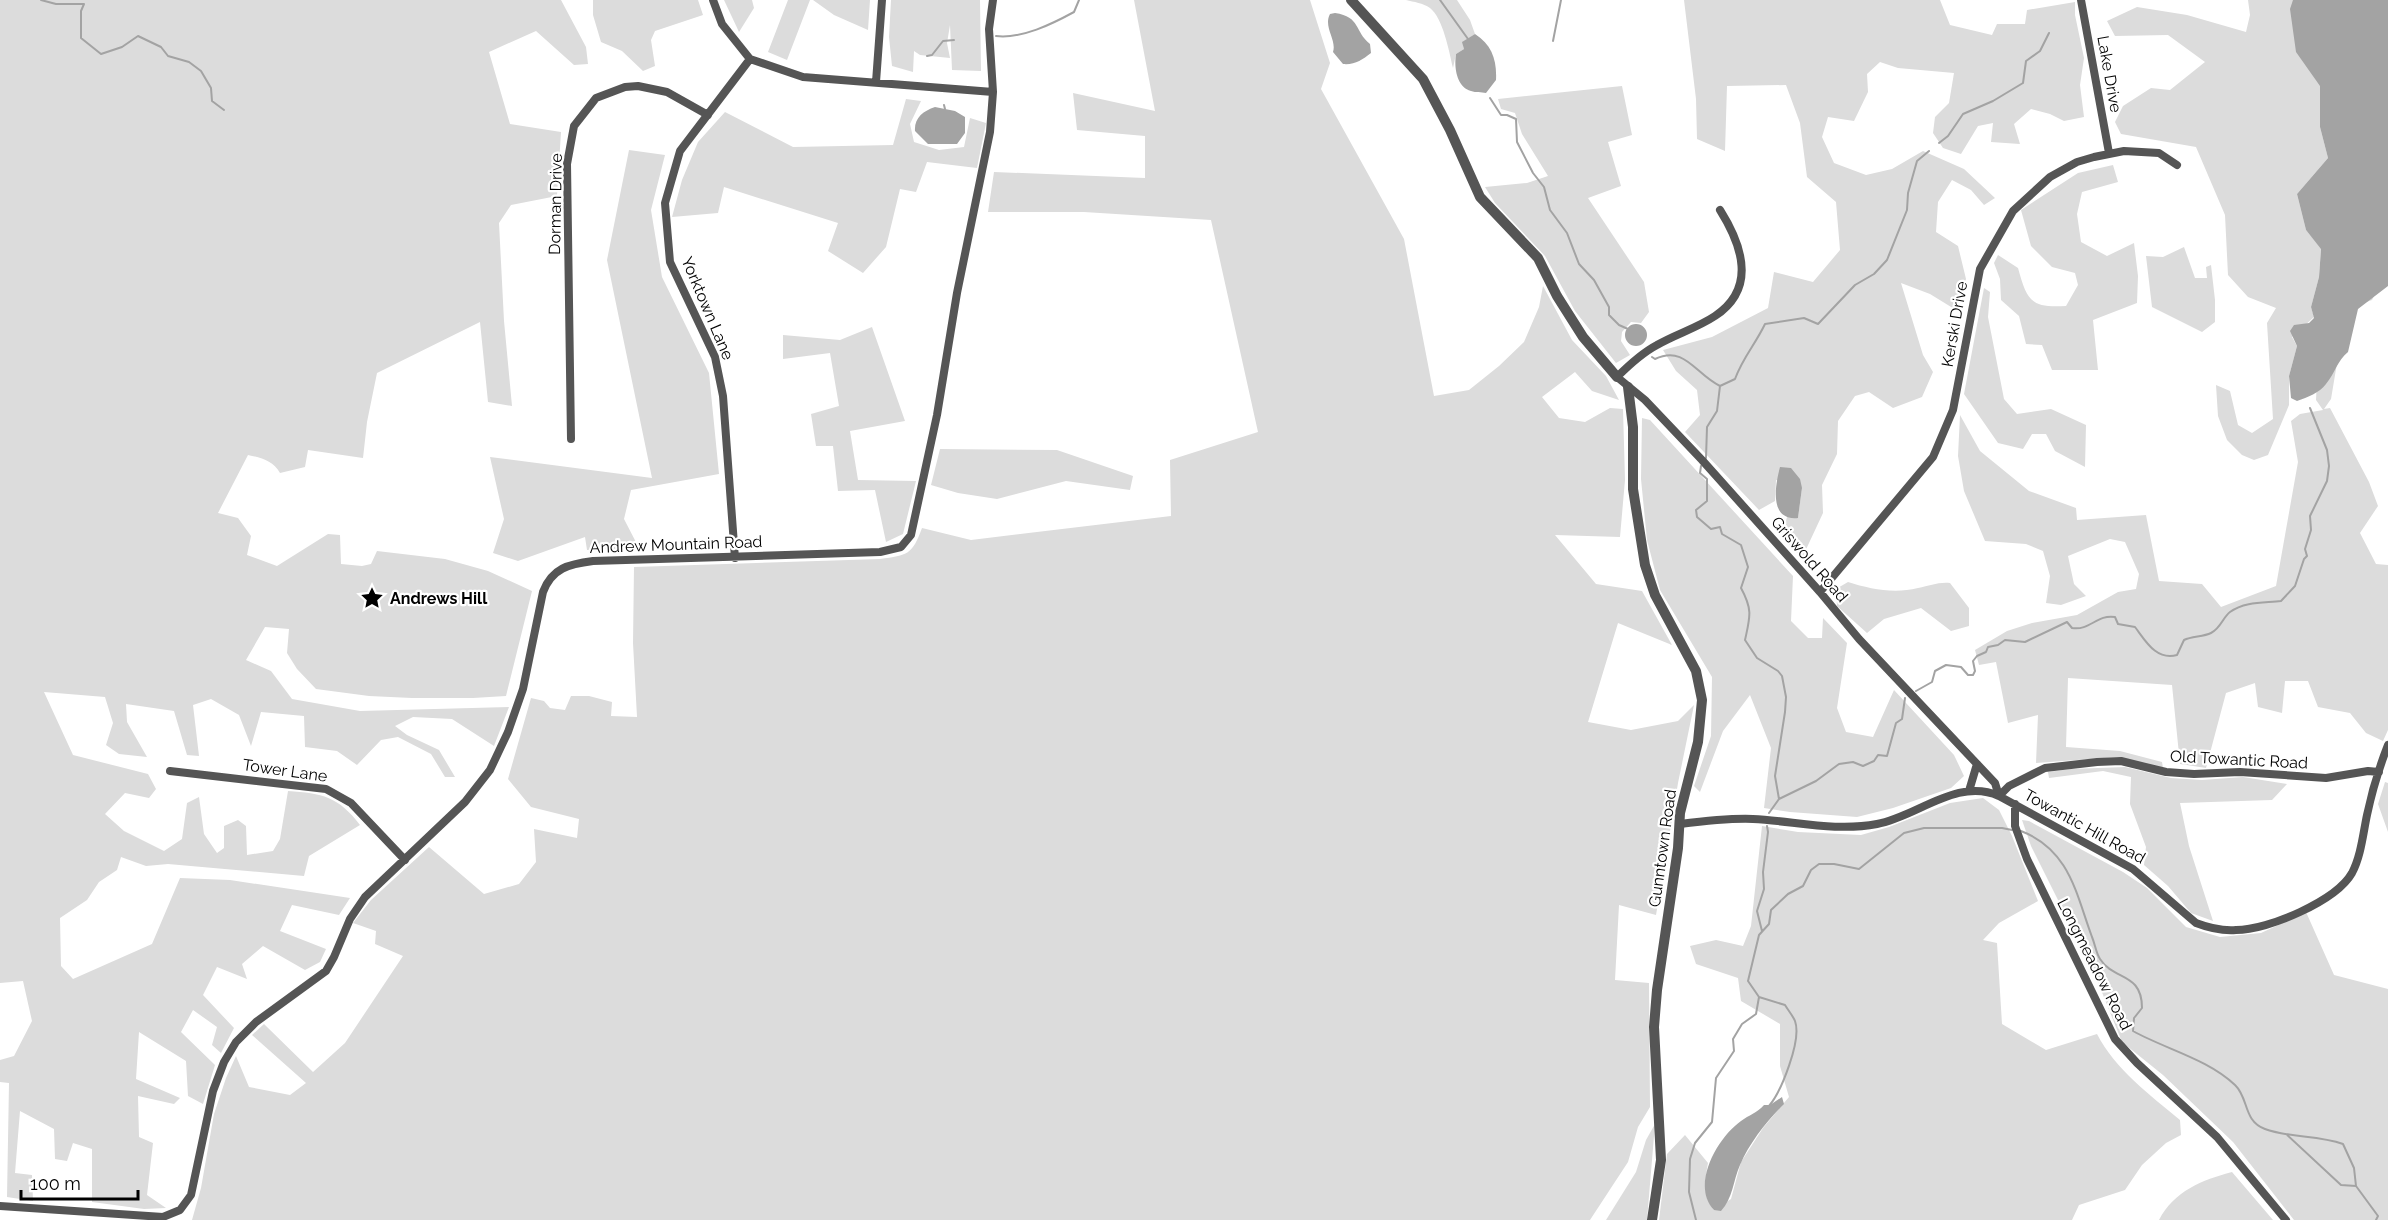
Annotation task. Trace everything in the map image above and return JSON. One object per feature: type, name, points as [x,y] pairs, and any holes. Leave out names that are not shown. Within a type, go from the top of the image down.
[{"type":"street","points":[[713,0],[722,24],[750,59],[802,77],[993,92]]},
{"type":"street","points":[[876,82],[882,0]]},
{"type":"street","name":"Andrew Mountain Road","points":[[0,1206],[163,1217],[180,1210],[191,1195],[213,1091],[231,1048],[250,1027],[326,970],[360,904],[465,802],[495,761],[519,702],[543,592],[552,574],[570,564],[593,561],[891,551],[901,547],[909,540],[937,415],[957,293],[989,141],[993,92],[989,29],[993,0]]},
{"type":"street","points":[[1351,0],[1422,79],[1450,130],[1480,197],[1538,258],[1557,296],[1583,337],[1617,377],[1657,345],[1713,318],[1732,300],[1739,286],[1742,257],[1734,235],[1720,210]]},
{"type":"street","name":"Lake Drive","points":[[2082,0],[2109,153]]},
{"type":"street","name":"Yorktown Lane","points":[[735,558],[723,396],[715,357],[670,262],[665,203],[680,151],[750,59]]},
{"type":"street","name":"Dorman Drive","points":[[571,439],[567,164],[574,126],[596,98],[625,87],[638,86],[667,92],[708,115]]},
{"type":"street","name":"Kerski Drive","points":[[1820,592],[1933,457],[1953,411],[1980,269],[2006,219],[2050,177],[2077,162],[2109,153],[2128,151],[2159,153],[2177,165]]},
{"type":"street","name":"Griswold Road","points":[[1617,377],[1645,400],[1702,460],[1859,639],[1995,783],[1999,796]]},
{"type":"street","name":"Gunntown Road","points":[[1628,387],[1633,437],[1633,489],[1645,565],[1654,595],[1696,671],[1702,693],[1701,725],[1684,790],[1655,1018],[1662,1145],[1652,1220]]},
{"type":"street","name":"Towantic Hill Road","points":[[1680,824],[1731,819],[1833,827],[1869,826],[1880,824],[1951,796],[1969,791],[1988,792],[2015,804],[2133,869],[2196,923],[2208,928],[2238,931],[2256,928],[2292,915],[2331,894],[2351,875],[2358,859],[2379,772],[2388,745]]},
{"type":"street","name":"Old Towantic Road","points":[[1999,796],[2009,786],[2045,768],[2097,762],[2121,761],[2166,772],[2194,774],[2240,772],[2326,778],[2367,771],[2379,772]]},
{"type":"street","points":[[1969,791],[1977,764]]},
{"type":"street","name":"Tower Lane","points":[[170,771],[326,789],[351,803],[405,860]]},
{"type":"street","name":"Longmeadow Road","points":[[2015,804],[2015,826],[2032,869],[2115,1039],[2137,1063],[2217,1137],[2286,1220]]},
{"type":"shaded area","points":[[0,0],[561,0],[586,47],[588,64],[574,65],[536,31],[489,52],[510,124],[561,132],[557,196],[511,205],[499,223],[504,321],[512,406],[488,402],[480,322],[377,373],[367,422],[363,458],[308,450],[305,467],[280,473],[267,461],[248,455],[218,513],[238,518],[251,536],[247,555],[277,566],[328,534],[340,535],[341,564],[362,566],[371,564],[377,551],[445,559],[488,571],[532,591],[506,696],[412,698],[369,696],[316,689],[297,669],[287,653],[289,629],[265,627],[246,660],[271,671],[292,699],[360,711],[509,707],[494,746],[452,719],[413,717],[395,726],[407,735],[439,750],[455,777],[445,777],[431,754],[398,737],[381,740],[357,765],[337,751],[305,747],[304,716],[261,712],[251,746],[239,715],[211,699],[193,705],[199,756],[187,755],[174,711],[126,704],[127,722],[147,757],[119,754],[106,745],[113,723],[105,697],[44,692],[73,755],[148,774],[156,789],[149,798],[125,793],[105,814],[124,831],[164,851],[182,839],[187,803],[199,797],[204,834],[217,853],[224,848],[224,826],[238,820],[246,826],[247,855],[273,851],[280,839],[288,791],[311,793],[329,798],[345,808],[360,825],[309,856],[304,876],[168,864],[146,866],[121,857],[117,870],[99,882],[87,900],[60,918],[61,966],[73,979],[152,944],[180,878],[230,880],[350,898],[339,915],[292,905],[280,931],[326,949],[320,962],[305,970],[263,946],[242,964],[247,979],[217,967],[203,995],[234,1028],[221,1053],[212,1045],[217,1027],[193,1010],[181,1032],[215,1065],[203,1104],[188,1096],[186,1061],[139,1032],[136,1079],[180,1098],[174,1104],[138,1096],[139,1137],[153,1143],[147,1195],[166,1208],[144,1209],[92,1202],[92,1149],[73,1143],[67,1161],[55,1159],[54,1129],[20,1111],[15,1173],[32,1175],[33,1201],[7,1197],[9,1083],[0,1082],[0,1060],[14,1056],[32,1021],[23,981],[0,983]]},
{"type":"shaded area","points":[[593,0],[698,0],[703,15],[655,31],[651,40],[655,66],[643,71],[622,51],[601,42],[593,15]]},
{"type":"shaded area","points":[[724,0],[752,0],[754,8],[739,32]]},
{"type":"shaded area","points":[[788,0],[810,0],[787,60],[768,52]]},
{"type":"shaded area","points":[[813,0],[870,0],[868,30],[834,15]]},
{"type":"shaded area","points":[[891,0],[980,0],[981,71],[952,70],[950,25],[947,43],[950,58],[920,55],[914,51],[913,72],[892,66],[889,37]]},
{"type":"shaded area","points":[[1134,0],[1310,0],[1330,63],[1321,89],[1404,239],[1434,396],[1469,390],[1524,342],[1539,307],[1543,286],[1572,340],[1606,376],[1619,400],[1592,391],[1575,372],[1542,397],[1559,418],[1585,422],[1610,408],[1623,409],[1625,480],[1620,537],[1555,535],[1596,584],[1642,591],[1672,645],[1618,623],[1588,722],[1631,730],[1678,721],[1694,705],[1678,783],[1656,915],[1619,905],[1615,980],[1649,983],[1650,1107],[1638,1127],[1628,1162],[1590,1220],[192,1220],[201,1188],[214,1114],[236,1056],[249,1087],[290,1095],[306,1083],[252,1035],[264,1024],[313,1072],[345,1043],[403,956],[375,944],[376,931],[353,923],[371,900],[429,847],[484,894],[519,884],[536,862],[534,829],[577,838],[579,819],[531,807],[508,779],[531,698],[544,701],[550,708],[565,710],[571,696],[589,696],[612,702],[611,716],[637,717],[633,643],[634,567],[880,559],[908,552],[915,544],[922,528],[971,540],[1171,516],[1170,460],[1258,432],[1211,220],[1084,212],[988,212],[994,172],[1145,178],[1145,136],[1077,130],[1073,93],[1155,111]]},
{"type":"shaded area","points":[[1406,0],[1457,0],[1470,20],[1475,34],[1463,42],[1464,49],[1456,54],[1453,68],[1445,35],[1435,13],[1424,5]]},
{"type":"shaded area","points":[[1684,0],[1940,0],[1950,25],[1992,35],[1997,24],[2025,24],[2027,10],[2075,2],[2075,15],[2084,58],[2080,85],[2084,117],[2064,121],[2031,109],[2014,124],[2020,144],[1991,142],[1993,123],[1978,126],[1961,154],[1943,148],[1933,133],[1935,117],[1949,103],[1954,73],[1898,68],[1880,62],[1867,74],[1868,92],[1854,121],[1828,117],[1822,137],[1834,163],[1866,175],[1892,169],[1923,151],[1964,169],[1995,198],[1984,205],[1971,190],[1952,180],[1938,202],[1936,232],[1958,246],[1966,279],[1956,310],[1930,294],[1901,283],[1923,355],[1933,372],[1922,397],[1893,408],[1869,392],[1855,396],[1838,421],[1837,454],[1822,485],[1823,513],[1802,558],[1782,537],[1787,517],[1798,518],[1802,488],[1776,480],[1775,501],[1759,510],[1685,432],[1700,415],[1697,390],[1676,371],[1663,350],[1712,337],[1768,308],[1774,272],[1813,282],[1840,250],[1836,202],[1807,177],[1800,123],[1786,85],[1727,86],[1725,151],[1697,139],[1696,99]]},
{"type":"shaded area","points":[[2248,0],[2388,0],[2376,292],[2372,300],[2358,305],[2342,333],[2331,399],[2324,409],[2330,408],[2369,482],[2378,506],[2360,533],[2376,564],[2388,565],[2388,730],[2383,741],[2366,733],[2350,713],[2318,707],[2308,681],[2285,681],[2282,713],[2258,707],[2255,683],[2226,693],[2206,768],[2180,764],[2172,685],[2068,678],[2066,747],[2120,751],[2162,762],[2163,768],[2117,757],[2036,763],[2038,715],[2008,723],[1996,662],[1979,665],[1975,650],[2007,631],[2032,623],[2077,615],[2118,592],[2136,589],[2139,574],[2125,542],[2110,539],[2068,556],[2074,584],[2086,596],[2061,605],[2046,603],[2050,576],[2043,551],[2026,544],[1985,541],[1964,491],[1958,456],[1960,415],[1980,451],[2029,491],[2076,508],[2077,520],[2146,515],[2159,581],[2202,584],[2221,607],[2276,586],[2298,462],[2291,421],[2300,414],[2323,410],[2316,400],[2331,110],[2320,127],[2328,158],[2297,194],[2306,230],[2321,248],[2319,277],[2311,307],[2314,317],[2292,337],[2297,346],[2289,376],[2289,405],[2268,455],[2254,460],[2242,455],[2227,440],[2218,416],[2216,385],[2230,391],[2238,425],[2252,433],[2273,419],[2267,323],[2276,308],[2248,297],[2228,275],[2225,215],[2196,147],[2121,134],[2115,122],[2123,106],[2151,88],[2170,90],[2205,62],[2168,35],[2115,36],[2107,21],[2137,7],[2187,15],[2246,32],[2250,15]]},
{"type":"shaded area","points":[[2293,0],[2388,0],[2388,286],[2358,309],[2348,352],[2341,359],[2326,384],[2317,392],[2297,401],[2291,398],[2289,376],[2297,346],[2290,331],[2294,325],[2309,323],[2314,318],[2311,307],[2319,277],[2321,249],[2306,230],[2297,194],[2328,158],[2320,127],[2320,86],[2296,52],[2290,9]]},
{"type":"shaded area","points":[[1335,13],[1353,21],[1370,44],[1371,53],[1358,62],[1343,64],[1333,52],[1328,19],[1330,14]]},
{"type":"shaded area","points":[[1475,34],[1486,43],[1496,66],[1496,80],[1486,93],[1466,89],[1459,81],[1456,70],[1456,54],[1464,49],[1462,42]]},
{"type":"shaded area","points":[[1622,86],[1632,135],[1608,142],[1621,186],[1588,198],[1644,282],[1649,312],[1641,323],[1631,322],[1622,332],[1621,341],[1630,355],[1616,363],[1575,311],[1545,256],[1495,203],[1485,187],[1527,183],[1548,176],[1522,134],[1515,113],[1501,109],[1498,99]]},
{"type":"shaded area","points":[[906,99],[921,101],[910,124],[914,142],[939,150],[964,147],[970,118],[986,123],[977,168],[927,162],[916,192],[900,189],[886,247],[863,273],[828,251],[838,223],[724,187],[718,213],[672,217],[682,180],[698,142],[725,112],[793,147],[893,145]]},
{"type":"shaded area","points":[[935,107],[955,111],[965,117],[965,133],[957,144],[928,144],[915,131],[916,122],[920,116]]},
{"type":"shaded area","points":[[629,150],[665,155],[651,210],[662,277],[709,373],[719,474],[631,490],[624,519],[639,548],[587,550],[585,537],[518,561],[493,553],[504,519],[490,457],[652,478],[607,260]]},
{"type":"shaded area","points":[[2113,165],[2118,182],[2082,192],[2077,214],[2081,242],[2107,256],[2134,243],[2138,276],[2137,303],[2093,320],[2098,370],[2052,370],[2042,345],[2026,344],[2019,316],[2001,300],[2000,279],[1994,263],[1998,255],[2018,268],[2024,288],[2032,300],[2038,304],[2066,306],[2078,285],[2075,273],[2052,267],[2031,246],[2021,210],[2078,173]]},
{"type":"shaded area","points":[[2184,247],[2195,278],[2207,278],[2206,267],[2211,265],[2215,322],[2202,332],[2152,307],[2146,256],[2163,257]]},
{"type":"shaded area","points":[[1984,288],[1990,292],[1988,317],[2004,399],[2017,414],[2051,409],[2086,425],[2085,467],[2055,451],[2046,434],[2032,434],[2023,449],[1998,443],[1964,394]]},
{"type":"shaded area","points":[[1636,324],[1646,331],[1647,335],[1640,345],[1636,346],[1626,339],[1625,335],[1632,325]]},
{"type":"shaded area","points":[[872,327],[905,421],[850,431],[858,480],[916,481],[903,534],[886,542],[875,490],[838,491],[833,446],[816,446],[811,414],[839,406],[830,353],[783,359],[783,335],[840,340]]},
{"type":"shaded area","points":[[1642,418],[1650,420],[1793,576],[1791,621],[1808,638],[1822,638],[1823,618],[1847,643],[1837,708],[1846,732],[1873,737],[1894,690],[1954,755],[1964,776],[1951,788],[1893,808],[1857,817],[1764,808],[1771,748],[1750,695],[1723,731],[1700,792],[1694,786],[1711,736],[1712,677],[1660,590],[1647,540],[1641,479]]},
{"type":"shaded area","points":[[940,449],[1057,450],[1133,476],[1130,490],[1066,481],[997,499],[958,493],[931,485]]},
{"type":"shaded area","points":[[1780,467],[1791,468],[1800,479],[1802,488],[1798,518],[1782,514],[1778,508],[1776,492]]},
{"type":"shaded area","points":[[1848,582],[1891,591],[1950,583],[1969,608],[1969,626],[1951,631],[1921,608],[1884,619],[1867,633],[1837,606],[1836,589]]},
{"type":"shaded area","points":[[2125,767],[2171,778],[2202,780],[2243,777],[2287,784],[2272,800],[2180,803],[2189,846],[2213,921],[2191,913],[2168,886],[2144,865],[2146,847],[2130,804],[2131,777],[2103,771],[2049,778],[2048,772]]},
{"type":"shaded area","points":[[2385,782],[2388,783],[2388,832],[2378,804]]},
{"type":"shaded area","points":[[1983,798],[1999,810],[2038,901],[1999,923],[1983,940],[1997,943],[2002,1024],[2046,1050],[2097,1034],[2123,1070],[2180,1120],[2181,1135],[2166,1143],[2142,1165],[2125,1190],[2079,1205],[2072,1220],[1659,1220],[1667,1154],[1685,1135],[1708,1163],[1705,1181],[1706,1194],[1714,1210],[1731,1199],[1741,1162],[1763,1128],[1789,1097],[1780,1066],[1780,1024],[1741,1001],[1738,978],[1696,964],[1690,946],[1716,940],[1743,946],[1751,926],[1762,826],[1798,832],[1861,835],[1889,827],[1950,803]]},
{"type":"shaded area","points":[[2022,820],[2029,821],[2123,872],[2147,888],[2186,927],[2220,937],[2261,933],[2306,912],[2334,975],[2388,989],[2388,1220],[2294,1220],[2233,1142],[2163,1075],[2122,1042],[2093,970],[2031,846]]},
{"type":"shaded area","points":[[1782,1097],[1784,1104],[1759,1132],[1744,1156],[1725,1206],[1721,1211],[1714,1210],[1707,1200],[1705,1188],[1706,1175],[1716,1150],[1732,1128],[1764,1105],[1770,1105]]},
{"type":"shaded area","points":[[1655,1124],[1647,1220],[1606,1220],[1636,1172],[1646,1140]]},
{"type":"shaded area","points":[[2232,1172],[2273,1220],[2159,1220],[2173,1201],[2190,1188]]},
{"type":"waterway","points":[[41,0],[56,4],[84,4],[81,11],[81,38],[101,54],[122,47],[138,36],[161,47],[168,56],[189,62],[201,71],[211,88],[212,101],[224,110]]},
{"type":"waterway","points":[[996,36],[1016,35],[1047,26],[1074,12],[1079,0]]},
{"type":"waterway","points":[[1440,0],[1468,39]]},
{"type":"waterway","points":[[1553,41],[1561,0]]},
{"type":"waterway","points":[[1939,143],[1948,136],[1963,114],[1993,101],[2023,83],[2026,61],[2040,51],[2049,33]]},
{"type":"waterway","points":[[927,56],[932,55],[943,41],[954,40]]},
{"type":"waterway","points":[[1490,98],[1501,115],[1516,119],[1517,142],[1533,173],[1544,187],[1550,210],[1567,233],[1579,264],[1594,280],[1609,307],[1609,315],[1619,325],[1628,329]]},
{"type":"waterway","points":[[944,105],[945,109]]},
{"type":"waterway","points":[[1720,386],[1735,379],[1765,324],[1804,318],[1818,324],[1855,285],[1874,274],[1887,260],[1907,210],[1908,193],[1917,161],[1929,151]]},
{"type":"waterway","points":[[1652,357],[1655,359],[1665,356],[1682,358],[1720,386],[1717,411],[1707,427],[1706,458]]},
{"type":"waterway","points":[[1916,691],[1932,682],[1935,671],[1946,665],[1961,667],[1968,675],[1973,675],[1975,671],[1973,661],[1977,656],[1986,652],[1988,647],[1998,645],[2005,640],[2025,642],[2067,622],[2072,628],[2078,628],[2103,618],[2115,617],[2118,624],[2135,627],[2157,652],[2170,656],[2177,655],[2184,640],[2214,631],[2236,608],[2249,604],[2281,601],[2295,586],[2307,556],[2305,549],[2311,530],[2310,516],[2327,481],[2329,466],[2327,450],[2310,408]]},
{"type":"waterway","points":[[1701,466],[1700,473],[1707,479],[1707,501],[1696,510],[1697,517],[1711,529],[1720,527],[1722,534],[1741,545],[1748,567],[1741,588],[1749,614],[1745,640],[1757,658],[1782,676],[1786,697],[1785,712],[1775,776],[1779,799]]},
{"type":"waterway","points":[[1769,813],[1779,799],[1816,781],[1839,764],[1853,762],[1863,766],[1874,761],[1878,755],[1887,756],[1896,723],[1902,719],[1905,698]]},
{"type":"waterway","points":[[1762,931],[1757,911],[1764,889],[1763,872],[1767,826]]},
{"type":"waterway","points":[[1769,1106],[1789,1065],[1796,1040],[1795,1021],[1785,1005],[1759,997],[1748,981],[1759,935],[1769,924],[1771,910],[1788,894],[1803,886],[1811,870],[1819,864],[1834,864],[1859,869],[1904,833],[1924,828],[2012,830]]},
{"type":"waterway","points":[[2021,831],[2037,839],[2061,862],[2069,875],[2100,959],[2112,971],[2132,982],[2137,988],[2141,996],[2142,1008],[2134,1018],[2133,1031],[2199,1061],[2224,1076],[2239,1090],[2253,1121],[2265,1129],[2343,1144],[2354,1168],[2356,1186],[2378,1216],[2376,1220]]},
{"type":"waterway","points":[[1696,1220],[1689,1192],[1690,1159],[1695,1143],[1712,1122],[1716,1078],[1734,1051],[1733,1039],[1742,1024],[1756,1014],[1759,997]]},
{"type":"waterway","points":[[2286,1134],[2341,1185],[2356,1186]]},
{"type":"place","name":"Andrews Hill","points":[[372,598]]}]
